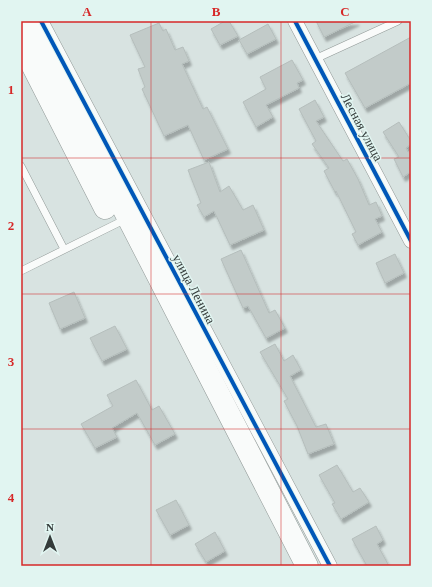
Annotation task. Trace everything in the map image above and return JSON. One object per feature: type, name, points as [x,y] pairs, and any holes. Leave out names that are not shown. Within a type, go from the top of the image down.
[{"type":"main road","name":"улица Ленина","points":[[27,21],[121,221],[290,566]]},
{"type":"main road","name":"улица Ленина","points":[[21,43],[121,221],[307,566]]},
{"type":"street","name":"улица Ленина","points":[[41,21],[330,566]]},
{"type":"street","name":"Лесная улица","points":[[295,21],[411,241]]},
{"type":"lane","points":[[315,59],[398,21]]},
{"type":"lane","points":[[21,166],[64,249]]},
{"type":"lane","points":[[21,271],[121,221]]},
{"type":"building","points":[[225,21],[229,21],[238,36],[220,45],[211,29]]},
{"type":"building","points":[[316,21],[357,21],[324,37]]},
{"type":"building","points":[[159,23],[163,31],[166,29],[175,50],[183,47],[189,61],[182,64],[203,109],[207,107],[228,149],[204,160],[188,125],[164,136],[142,89],[145,87],[138,69],[145,67],[130,35]]},
{"type":"building","points":[[268,24],[276,39],[247,54],[239,40]]},
{"type":"building","points":[[411,37],[411,83],[365,108],[345,73]]},
{"type":"building","points":[[292,60],[303,80],[297,83],[299,88],[266,105],[273,117],[256,127],[243,102],[266,89],[260,77]]},
{"type":"building","points":[[315,100],[324,117],[316,121],[343,161],[347,159],[358,179],[369,205],[376,202],[382,216],[375,219],[382,232],[358,245],[352,234],[356,232],[336,191],[335,192],[324,171],[329,168],[312,144],[316,141],[299,109]]},
{"type":"building","points":[[399,122],[411,141],[411,144],[406,148],[408,152],[411,150],[411,175],[409,173],[403,177],[394,159],[399,157],[383,132]]},
{"type":"building","points":[[209,162],[220,192],[229,186],[243,210],[253,205],[264,230],[230,245],[214,211],[204,217],[197,205],[201,203],[188,170]]},
{"type":"building","points":[[241,250],[269,313],[275,310],[285,328],[266,338],[248,306],[243,308],[221,259]]},
{"type":"building","points":[[395,254],[404,273],[385,283],[376,263]]},
{"type":"building","points":[[74,292],[85,318],[60,329],[49,303]]},
{"type":"building","points":[[115,326],[127,349],[102,361],[90,338]]},
{"type":"building","points":[[275,344],[284,361],[293,355],[301,370],[290,376],[316,427],[326,424],[334,444],[308,454],[297,426],[284,401],[288,399],[260,352]]},
{"type":"building","points":[[136,380],[152,410],[159,406],[175,434],[155,445],[137,413],[112,428],[117,437],[95,448],[81,424],[113,406],[107,395]]},
{"type":"building","points":[[337,465],[353,492],[360,488],[369,502],[341,519],[332,504],[335,503],[319,475]]},
{"type":"building","points":[[176,500],[189,525],[170,535],[156,510]]},
{"type":"building","points":[[376,526],[383,540],[377,544],[389,566],[367,566],[352,539]]},
{"type":"building","points":[[215,532],[225,551],[206,562],[195,544]]},
{"type":"cycle path","points":[[41,21],[330,566]]},
{"type":"cycle path","points":[[295,21],[411,241]]}]
